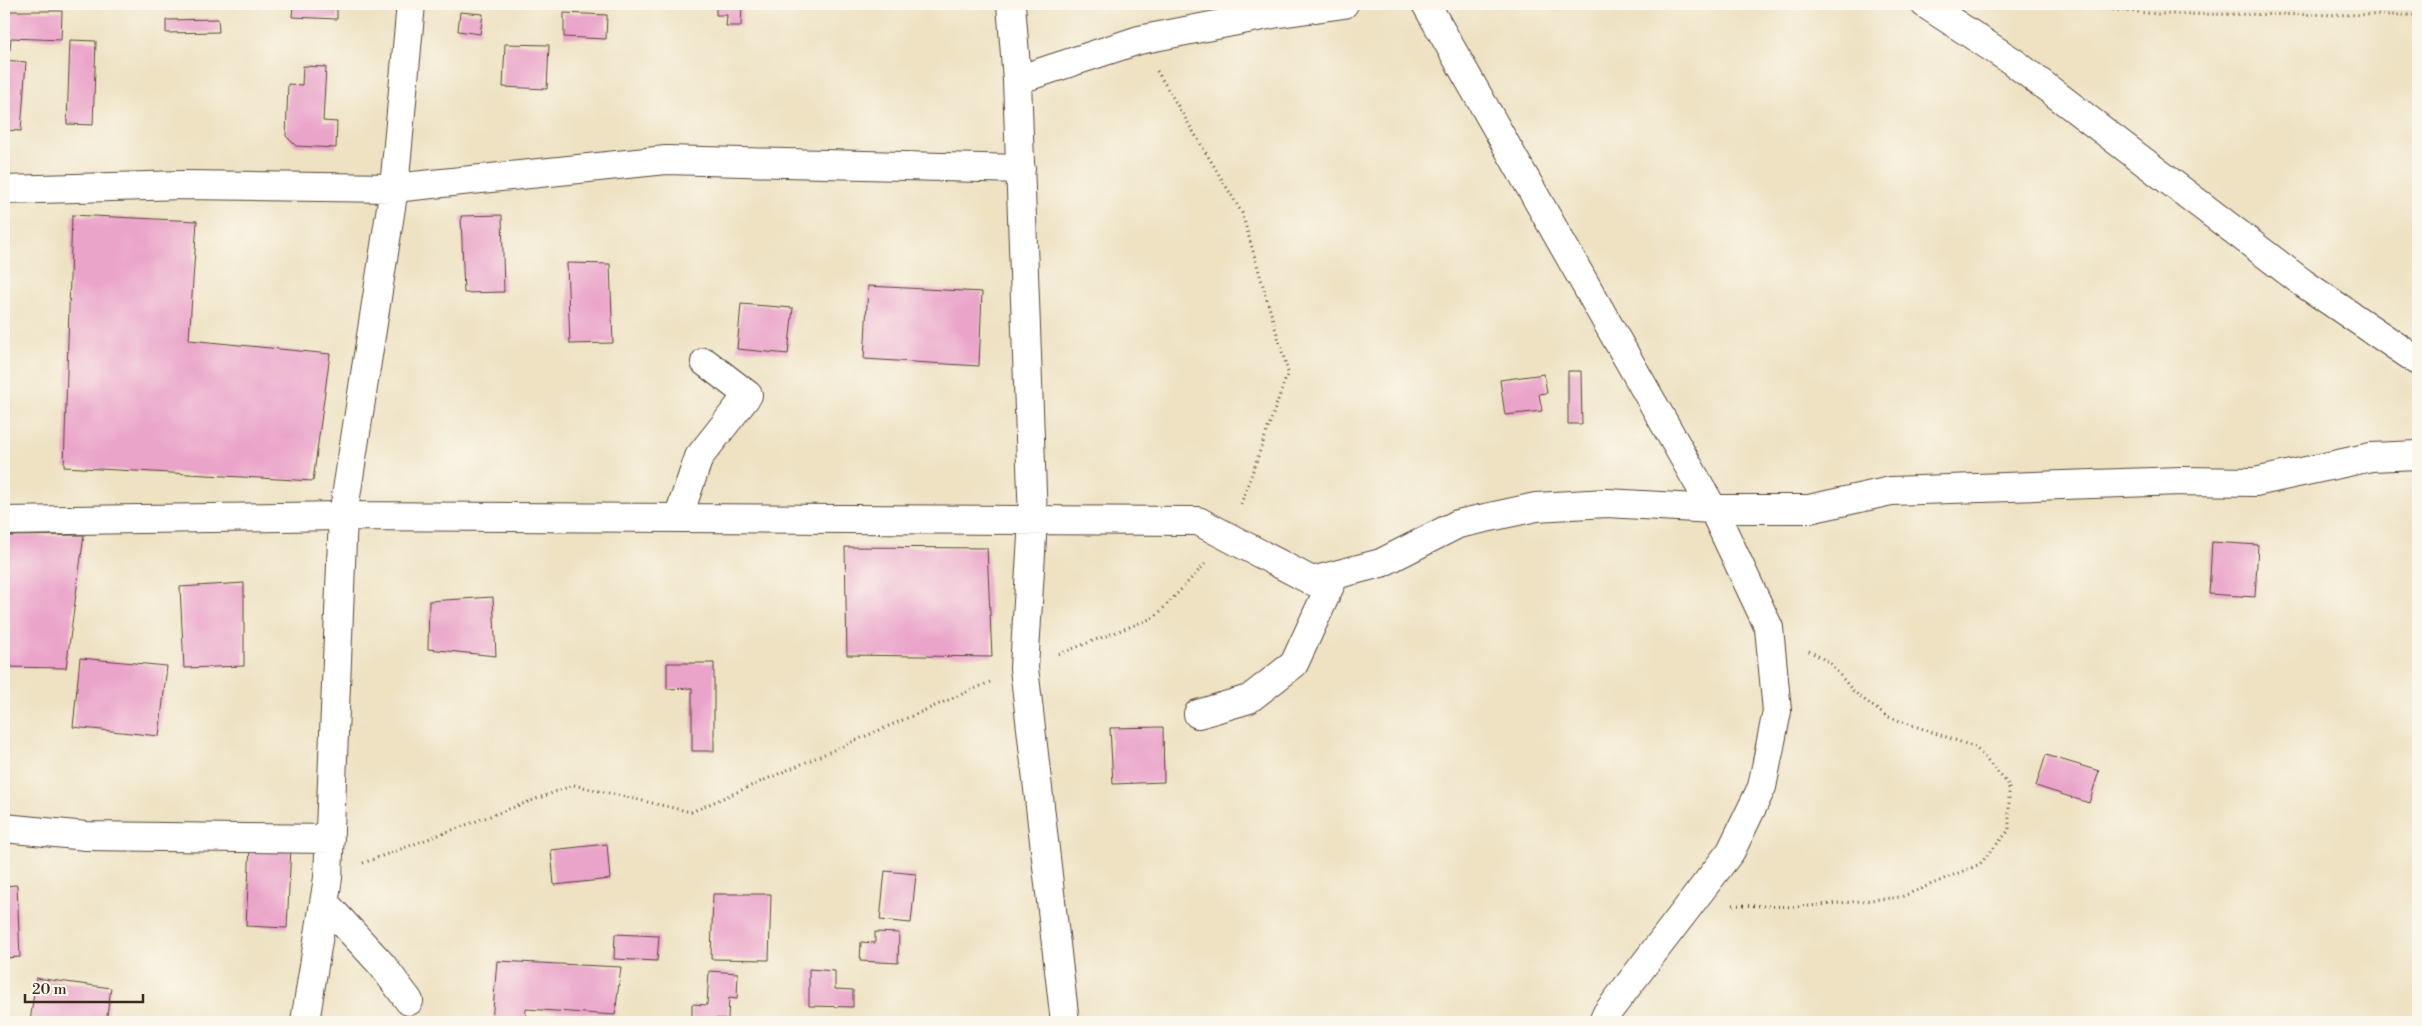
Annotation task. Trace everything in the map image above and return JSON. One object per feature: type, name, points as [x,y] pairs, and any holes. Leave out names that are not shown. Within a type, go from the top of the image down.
[{"type":"street","points":[[305,1022],[326,890],[330,839],[343,516],[394,188],[411,4]]},
{"type":"street","points":[[1011,4],[1021,169],[1033,520],[1024,668],[1065,1022]]},
{"type":"street","points":[[1017,80],[1139,40],[1272,14],[1344,4]]},
{"type":"street","points":[[1426,4],[1713,509],[1769,628],[1777,711],[1762,787],[1731,851],[1602,1022]]},
{"type":"street","points":[[1925,4],[2012,61],[2303,283],[2418,361]]},
{"type":"street","points":[[4,190],[183,185],[394,188],[666,160],[1021,169]]},
{"type":"street","points":[[678,518],[699,457],[748,395],[705,362]]},
{"type":"street","points":[[4,521],[343,516],[1198,521],[1312,582],[1381,562],[1458,524],[1536,507],[1607,503],[1713,509],[1809,509],[1891,492],[2182,481],[2255,482],[2371,457],[2418,455]]},
{"type":"street","points":[[1198,714],[1249,699],[1294,664],[1335,575]]},
{"type":"street","points":[[4,828],[86,836],[330,839]]},
{"type":"street","points":[[326,890],[409,1001]]},
{"type":"path","points":[[2048,4],[2158,14],[2418,15]]},
{"type":"path","points":[[326,890],[382,855],[574,785],[691,812],[1024,668],[1155,617],[1230,538],[1288,372],[1242,213],[1139,40]]},
{"type":"path","points":[[1690,904],[1799,907],[1901,897],[1980,864],[2009,830],[2009,786],[1975,747],[1886,716],[1854,692],[1829,662],[1769,628]]},
{"type":"building","points":[[293,4],[337,4],[337,19],[292,17]]},
{"type":"building","points":[[716,4],[742,4],[741,26],[726,26],[727,15],[716,15]]},
{"type":"building","points":[[4,11],[62,11],[61,40],[11,38],[10,50],[4,50]]},
{"type":"building","points":[[460,12],[483,14],[480,34],[458,31]]},
{"type":"building","points":[[564,13],[607,15],[606,39],[564,37]]},
{"type":"building","points":[[218,19],[219,32],[166,33],[166,20]]},
{"type":"building","points":[[70,40],[96,41],[93,125],[67,124]]},
{"type":"building","points":[[505,44],[549,45],[547,89],[503,87]]},
{"type":"building","points":[[4,60],[26,62],[21,131],[4,130]]},
{"type":"building","points":[[303,66],[326,67],[323,121],[337,122],[336,148],[296,146],[286,136],[288,84],[302,85]]},
{"type":"building","points":[[72,215],[197,221],[189,340],[330,354],[313,481],[64,467]]},
{"type":"building","points":[[502,215],[504,292],[464,293],[461,216]]},
{"type":"building","points":[[567,263],[610,264],[613,343],[570,344]]},
{"type":"building","points":[[868,286],[982,292],[979,366],[864,359]]},
{"type":"building","points":[[741,304],[793,308],[788,354],[737,349]]},
{"type":"building","points":[[1568,371],[1581,371],[1582,424],[1568,424]]},
{"type":"building","points":[[1544,374],[1547,393],[1539,394],[1542,411],[1505,415],[1500,380]]},
{"type":"building","points":[[84,535],[66,668],[4,667],[4,536]]},
{"type":"building","points":[[2212,542],[2258,545],[2255,597],[2209,594]]},
{"type":"building","points":[[845,547],[987,548],[992,657],[847,655]]},
{"type":"building","points":[[244,583],[244,666],[184,668],[180,587]]},
{"type":"building","points":[[493,597],[496,656],[428,649],[429,601]]},
{"type":"building","points":[[80,658],[167,666],[159,736],[73,727]]},
{"type":"building","points":[[667,663],[714,663],[714,751],[692,751],[692,688],[667,689]]},
{"type":"building","points":[[1163,727],[1164,782],[1113,784],[1110,728]]},
{"type":"building","points":[[2046,755],[2099,771],[2089,803],[2036,786]]},
{"type":"building","points":[[607,844],[610,879],[554,885],[551,850]]},
{"type":"building","points":[[250,845],[291,847],[287,928],[246,926]]},
{"type":"building","points":[[885,871],[916,874],[911,923],[880,920]]},
{"type":"building","points":[[17,885],[20,957],[4,958],[4,886]]},
{"type":"building","points":[[713,894],[771,894],[769,960],[711,959]]},
{"type":"building","points":[[875,932],[899,933],[898,963],[860,961],[861,942],[875,943]]},
{"type":"building","points":[[615,934],[659,936],[657,961],[614,959]]},
{"type":"building","points":[[497,961],[621,967],[615,1015],[526,1009],[525,1022],[492,1022]]},
{"type":"building","points":[[809,969],[835,971],[835,989],[853,990],[853,1007],[809,1006]]},
{"type":"building","points":[[709,971],[738,973],[737,999],[729,998],[728,1019],[692,1018],[692,1004],[707,1005]]},
{"type":"building","points":[[36,978],[111,988],[106,1022],[30,1022]]}]
